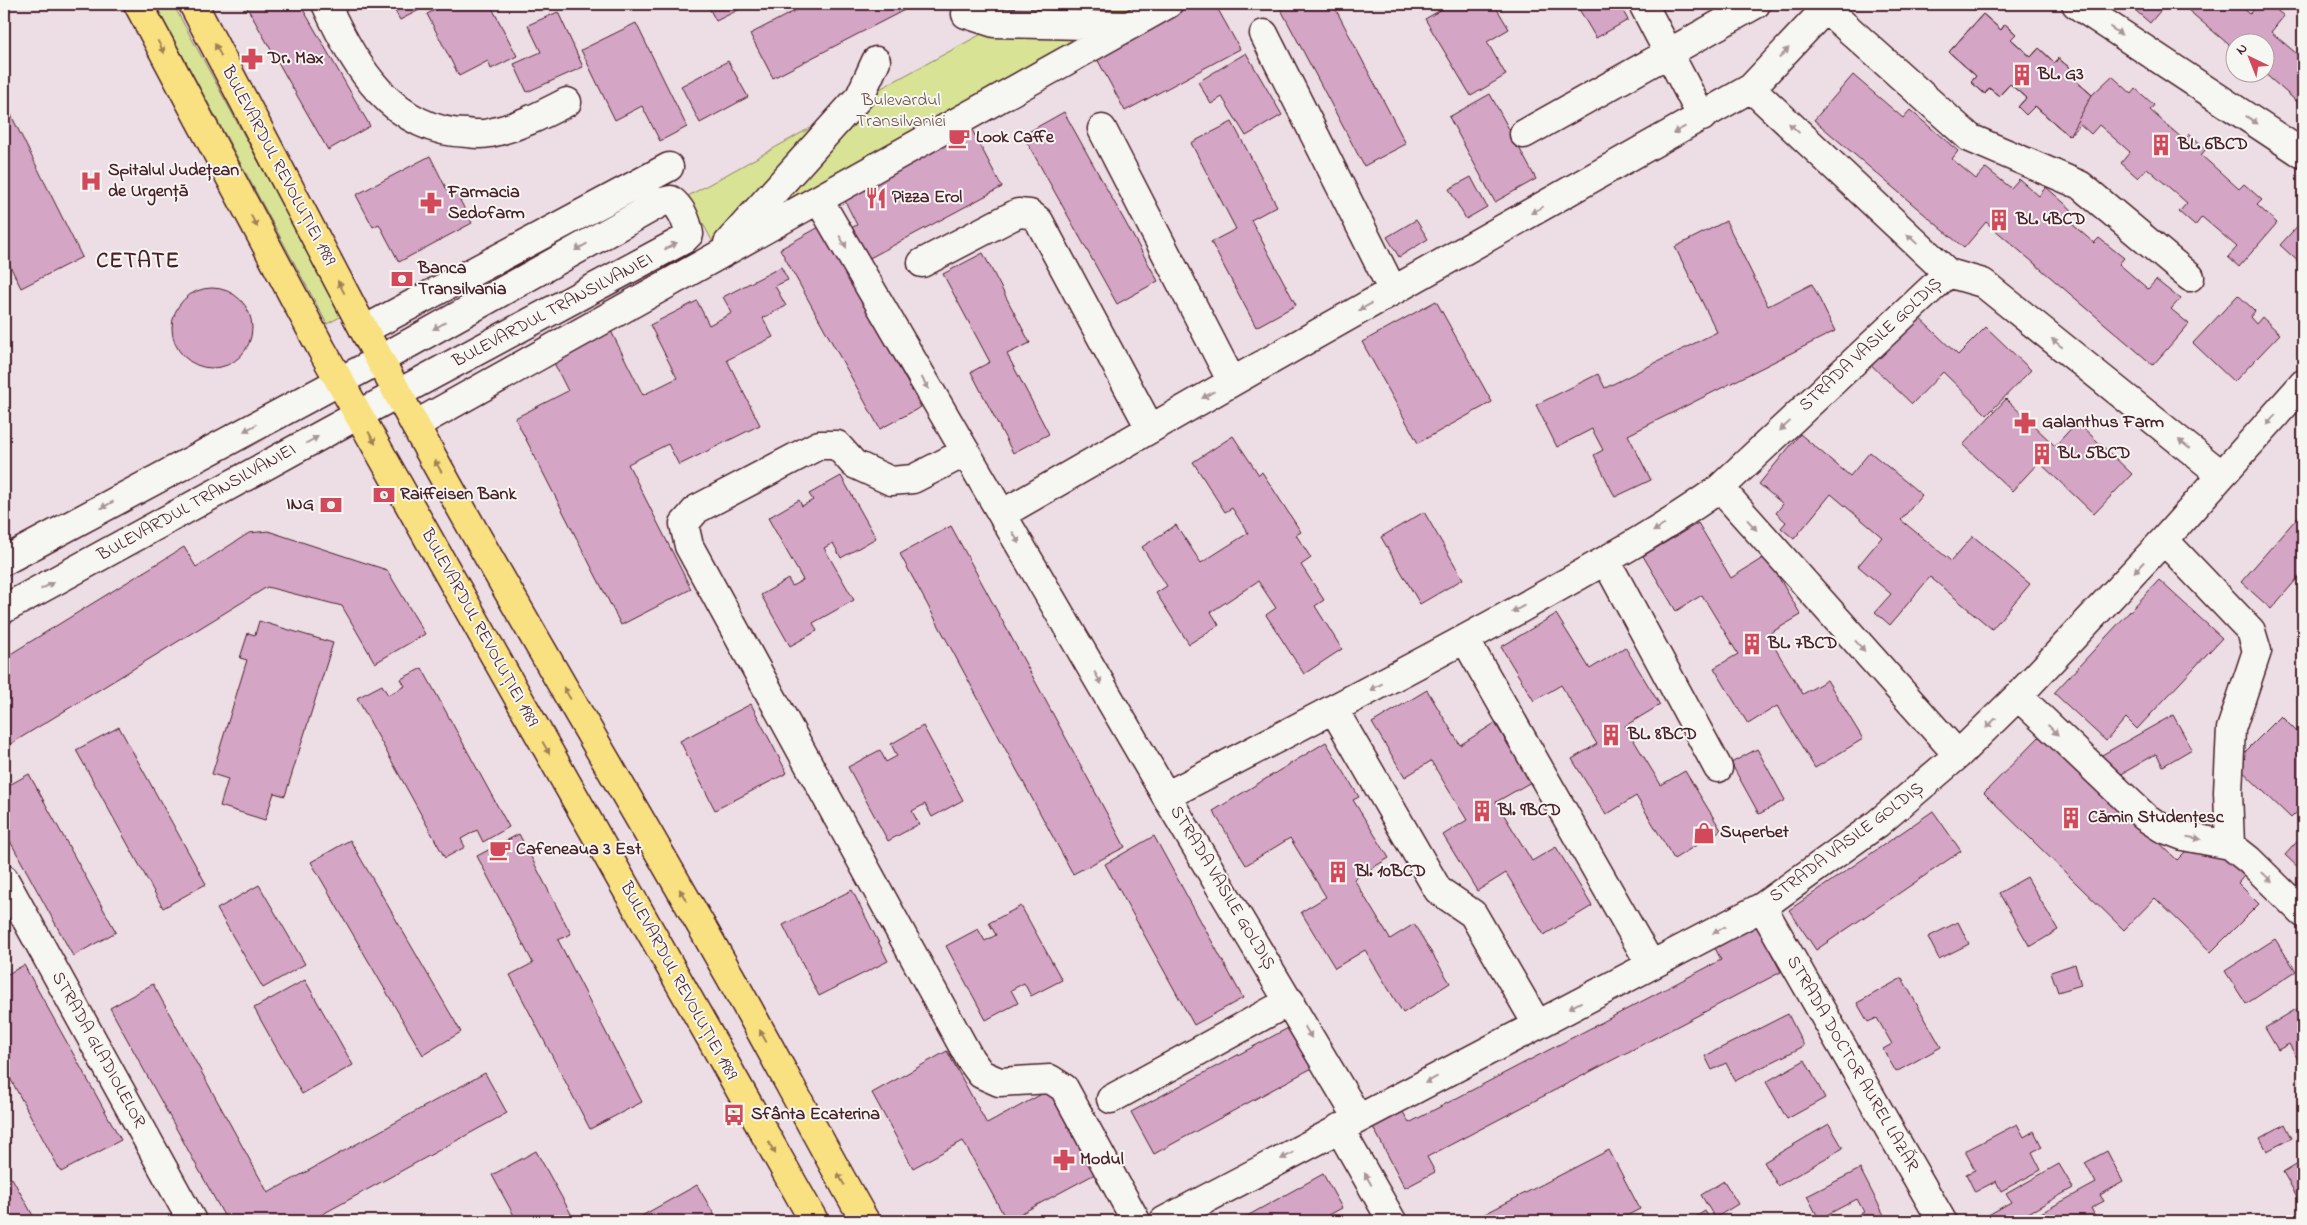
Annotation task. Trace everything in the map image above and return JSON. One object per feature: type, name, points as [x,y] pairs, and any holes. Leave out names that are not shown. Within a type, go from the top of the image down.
[{"type":"main road","name":"BULEVARDUL REVOLUȚIEI 1989","points":[[138,4],[339,381],[814,1221]]},
{"type":"main road","name":"BULEVARDUL REVOLUȚIEI 1989","points":[[194,4],[397,394],[519,611],[724,966],[865,1221]]},
{"type":"street","points":[[326,4],[353,56],[376,88],[394,106],[419,122],[447,133],[488,134],[526,123],[567,102]]},
{"type":"street","name":"BULEVARDUL TRANSILVANIEI","points":[[415,426],[1168,4]]},
{"type":"street","points":[[1643,4],[1702,116]]},
{"type":"street","points":[[1524,134],[1756,4]]},
{"type":"street","points":[[2076,4],[2303,154]]},
{"type":"street","points":[[1002,514],[1150,428],[1751,88],[1828,6],[1970,138],[2080,185],[2190,277]]},
{"type":"street","points":[[966,14],[994,23],[1128,26]]},
{"type":"street","points":[[1264,34],[1393,291]]},
{"type":"street","name":"BULEVARDUL TRANSILVANIEI","points":[[713,260],[860,96],[876,62]]},
{"type":"street","points":[[1751,88],[1948,273]]},
{"type":"street","points":[[1102,129],[1232,382]]},
{"type":"street","points":[[363,329],[670,167]]},
{"type":"street","name":"BULEVARDUL TRANSILVANIEI","points":[[4,561],[379,360],[662,202],[670,200],[677,205],[688,224],[689,234],[683,240],[358,414],[4,609]]},
{"type":"street","points":[[819,200],[1166,796]]},
{"type":"street","points":[[922,263],[1018,213],[1030,214],[1039,221],[1150,428]]},
{"type":"street","name":"STRADA VASILE GOLDIȘ","points":[[1349,1123],[1290,1001],[1166,796],[1334,710],[1606,561],[1720,488],[1948,273],[1983,283],[2222,475]]},
{"type":"street","name":"STRADA VASILE GOLDIȘ","points":[[1164,1221],[1762,907],[1878,824],[1958,755],[2018,696],[2164,540],[2303,384]]},
{"type":"street","points":[[966,452],[913,479],[891,481],[854,464],[837,445],[819,445],[697,509],[684,524],[689,546],[970,1059],[981,1074],[999,1082],[1050,1079],[1064,1088],[1136,1221]]},
{"type":"street","points":[[1720,488],[1958,755]]},
{"type":"street","points":[[2164,540],[2251,631],[2257,650],[2231,729],[2228,792],[2230,845]]},
{"type":"street","points":[[1606,561],[1718,768]]},
{"type":"street","points":[[1465,639],[1651,965]]},
{"type":"street","points":[[2018,696],[2144,817],[2162,828],[2183,836],[2230,845],[2249,860],[2303,913]]},
{"type":"street","points":[[1334,710],[1438,890],[1473,914],[1537,1024]]},
{"type":"street","name":"STRADA GLADIOLELOR","points":[[4,879],[192,1221]]},
{"type":"street","name":"STRADA DOCTOR AUREL LAZĂR","points":[[1762,907],[1942,1221]]},
{"type":"street","points":[[1111,1099],[1290,1001]]},
{"type":"street","points":[[1349,1123],[1392,1221]]},
{"type":"green space","points":[[155,4],[173,4],[342,316],[327,324]]},
{"type":"green space","points":[[1039,4],[1147,4],[1121,18],[1018,15]]},
{"type":"green space","name":"Bulevardul Transilvaniei","points":[[989,30],[1095,36],[760,223],[878,90]]},
{"type":"green space","name":"Bulevardul Transilvaniei","points":[[830,117],[715,246],[688,196]]},
{"type":"building","points":[[245,4],[300,4],[370,126],[328,150]]},
{"type":"building","points":[[391,4],[431,4],[400,20]]},
{"type":"building","points":[[447,4],[490,4],[517,56],[491,69],[488,61],[459,76],[427,14]]},
{"type":"building","points":[[707,4],[750,4],[716,21]]},
{"type":"building","points":[[808,4],[916,4],[773,78],[750,34]]},
{"type":"building","points":[[1189,4],[1215,4],[1240,49],[1125,111],[1095,55]]},
{"type":"building","points":[[1278,4],[1333,4],[1406,144],[1364,166]]},
{"type":"building","points":[[1451,4],[1494,4],[1509,29],[1487,42],[1506,75],[1471,96],[1425,19]]},
{"type":"building","points":[[1576,4],[1619,4],[1628,20],[1596,38]]},
{"type":"building","points":[[2128,4],[2166,4],[2150,23]]},
{"type":"building","points":[[2181,4],[2238,4],[2250,14],[2259,4],[2269,4],[2284,16],[2271,32],[2224,32],[2224,41]]},
{"type":"building","points":[[558,12],[583,67],[527,92],[514,64],[541,52],[528,25]]},
{"type":"building","name":"BL. 6BCD","points":[[1983,14],[2001,30],[2005,24],[2016,34],[2011,39],[2031,57],[2039,48],[2055,63],[2058,58],[2071,69],[2067,73],[2092,95],[2112,76],[2132,94],[2136,89],[2154,105],[2150,110],[2184,140],[2190,134],[2206,149],[2201,155],[2239,189],[2244,184],[2262,200],[2257,205],[2277,223],[2239,267],[2228,257],[2237,247],[2202,217],[2195,226],[2179,212],[2187,203],[2147,168],[2138,178],[2121,163],[2130,152],[2099,125],[2091,134],[2080,124],[2069,136],[2035,106],[2026,115],[2018,107],[2026,98],[2010,84],[1999,96],[1989,88],[1985,94],[1971,82],[1976,76],[1949,52]]},
{"type":"building","name":"BL. G3","points":[[1983,14],[2001,30],[2005,24],[2016,34],[2011,39],[2031,57],[2039,48],[2055,63],[2058,58],[2071,69],[2067,73],[2092,95],[2069,136],[2035,106],[2026,115],[2018,107],[2026,98],[2010,84],[1999,96],[1989,88],[1985,94],[1971,82],[1976,76],[1949,52]]},
{"type":"building","points":[[636,23],[687,127],[660,141],[642,106],[615,120],[581,50]]},
{"type":"building","points":[[2274,35],[2303,59],[2303,107],[2274,82]]},
{"type":"building","points":[[1246,53],[1282,115],[1246,136],[1222,97],[1211,104],[1198,82]]},
{"type":"building","points":[[728,61],[748,97],[700,123],[681,86]]},
{"type":"building","name":"BL. 4BCD","points":[[1853,75],[1903,118],[1910,110],[1958,151],[1952,159],[1976,179],[1986,168],[2011,188],[2019,179],[2039,196],[2046,187],[2072,210],[2065,218],[2094,243],[2099,238],[2124,258],[2119,264],[2148,289],[2156,280],[2180,299],[2171,309],[2189,324],[2153,365],[1986,222],[1964,248],[1814,120]]},
{"type":"building","points":[[1490,94],[1536,179],[1495,202],[1449,117]]},
{"type":"building","points":[[4,101],[82,257],[21,288],[4,254]]},
{"type":"building","points":[[1064,112],[1158,281],[1117,304],[1023,135]]},
{"type":"building","points":[[1232,122],[1277,206],[1251,220],[1296,305],[1256,327],[1211,242],[1236,229],[1191,143]]},
{"type":"building","points":[[970,126],[1002,187],[866,260],[849,229],[857,225],[842,195]]},
{"type":"building","points":[[430,156],[448,192],[454,189],[472,223],[399,262],[379,224],[373,227],[356,195]]},
{"type":"building","points":[[1471,177],[1487,207],[1466,219],[1449,189]]},
{"type":"building","points":[[1416,220],[1428,239],[1399,257],[1387,237]]},
{"type":"building","points":[[2303,220],[2303,266],[2280,245]]},
{"type":"building","points":[[1726,221],[1768,306],[1812,284],[1835,331],[1628,435],[1651,480],[1615,497],[1594,455],[1603,450],[1592,429],[1557,447],[1536,405],[1598,374],[1605,388],[1717,332],[1675,247]]},
{"type":"building","points":[[821,226],[921,407],[880,429],[780,249]]},
{"type":"building","points":[[983,253],[1030,343],[1007,354],[1049,434],[1013,453],[971,372],[990,362],[943,274]]},
{"type":"building","points":[[781,267],[788,280],[775,286],[786,306],[763,318],[773,337],[727,360],[760,425],[679,465],[668,444],[628,464],[691,589],[621,625],[515,418],[568,391],[553,361],[611,331],[643,395],[677,378],[650,325],[697,301],[709,325],[732,313],[723,297]]},
{"type":"building","points":[[204,288],[220,288],[241,299],[252,320],[252,336],[241,357],[220,368],[204,368],[190,362],[178,350],[172,336],[172,320],[178,306],[190,294]]},
{"type":"building","points":[[2238,295],[2255,311],[2250,317],[2256,324],[2262,317],[2280,334],[2234,382],[2193,343]]},
{"type":"building","points":[[1436,301],[1492,402],[1418,443],[1362,342]]},
{"type":"building","points":[[1912,311],[1958,355],[1986,327],[2031,370],[1987,415],[1943,372],[1912,404],[1865,359]]},
{"type":"building","name":"BL. 5BCD","points":[[2006,399],[2055,446],[2077,422],[2132,474],[2094,514],[2039,462],[2012,491],[1963,445]]},
{"type":"building","points":[[1800,434],[1850,476],[1870,452],[1922,495],[1901,520],[1951,561],[1973,536],[2030,584],[1992,629],[1930,577],[1890,625],[1875,612],[1891,594],[1858,566],[1882,537],[1831,494],[1794,539],[1781,528],[1786,522],[1776,513],[1783,504],[1759,484]]},
{"type":"building","points":[[1233,436],[1259,475],[1262,472],[1301,532],[1296,535],[1311,558],[1301,565],[1324,600],[1315,606],[1342,649],[1304,674],[1266,615],[1276,608],[1258,581],[1211,612],[1219,625],[1189,644],[1156,593],[1167,586],[1142,547],[1176,525],[1201,563],[1248,533],[1232,508],[1225,512],[1193,462]]},
{"type":"building","points":[[841,476],[876,538],[841,558],[833,543],[824,548],[854,600],[813,623],[817,631],[790,646],[761,595],[788,579],[792,586],[803,580],[768,518],[799,500],[802,506],[813,500],[809,494]]},
{"type":"building","points":[[2303,511],[2303,572],[2271,609],[2241,582]]},
{"type":"building","points":[[1424,512],[1463,579],[1420,604],[1381,537]]},
{"type":"building","name":"BL. 7BCD","points":[[1698,523],[1731,578],[1766,556],[1801,615],[1767,635],[1803,694],[1827,680],[1863,739],[1815,768],[1777,706],[1748,724],[1714,668],[1738,654],[1702,595],[1676,611],[1643,556]]},
{"type":"building","points":[[951,526],[1125,847],[1073,874],[900,554]]},
{"type":"building","points":[[268,531],[387,570],[425,634],[375,663],[342,606],[267,587],[4,748],[4,658],[184,547],[196,567],[249,533]]},
{"type":"building","points":[[2159,580],[2222,638],[2137,729],[2126,718],[2106,741],[2054,693]]},
{"type":"building","name":"BL. 8BCD","points":[[1556,614],[1590,669],[1625,647],[1660,705],[1625,726],[1661,785],[1685,771],[1721,830],[1674,859],[1636,796],[1606,815],[1572,759],[1597,744],[1561,685],[1534,701],[1501,647]]},
{"type":"building","points":[[259,621],[333,643],[285,796],[274,793],[265,820],[220,806],[228,779],[212,774],[247,660],[240,658],[248,633],[255,635]]},
{"type":"building","points":[[422,668],[509,827],[483,842],[477,830],[461,839],[465,847],[445,858],[357,698],[382,685],[388,695],[405,686],[401,679]]},
{"type":"building","name":"Bl. 9BCD","points":[[1427,690],[1460,745],[1495,723],[1531,782],[1496,802],[1532,861],[1556,847],[1592,906],[1544,935],[1506,873],[1477,891],[1443,835],[1467,820],[1431,761],[1405,777],[1372,723]]},
{"type":"building","points":[[751,704],[787,773],[715,810],[680,741]]},
{"type":"building","points":[[2173,715],[2192,749],[2163,766],[2156,754],[2113,779],[2100,756]]},
{"type":"building","name":"Cămin Studențesc","points":[[2281,716],[2303,738],[2303,806],[2291,818],[2234,763]]},
{"type":"building","points":[[923,726],[963,800],[932,817],[925,804],[912,811],[919,824],[888,841],[848,767],[880,750],[886,762],[897,756],[891,744]]},
{"type":"building","points":[[119,727],[206,884],[163,908],[76,750]]},
{"type":"building","name":"Cămin Studențesc","points":[[2045,731],[2177,860],[2195,842],[2210,857],[2217,850],[2244,876],[2238,883],[2259,904],[2211,952],[2155,898],[2124,930],[1984,793]]},
{"type":"building","name":"Bl. 10BCD","points":[[1326,742],[1359,797],[1353,800],[1389,858],[1354,879],[1390,939],[1414,924],[1450,983],[1403,1013],[1365,950],[1335,968],[1301,912],[1326,897],[1290,838],[1246,865],[1213,811]]},
{"type":"building","points":[[1757,749],[1785,800],[1759,814],[1731,763]]},
{"type":"building","points":[[29,774],[116,932],[73,956],[4,830],[4,788]]},
{"type":"building","points":[[1933,811],[1961,851],[1816,950],[1789,910]]},
{"type":"building","points":[[519,834],[571,934],[558,940],[642,1102],[590,1129],[510,975],[533,963],[477,856]]},
{"type":"building","points":[[2303,835],[2303,872],[2285,855]]},
{"type":"building","points":[[1154,836],[1243,998],[1194,1025],[1105,864]]},
{"type":"building","points":[[350,840],[461,1032],[423,1055],[311,862]]},
{"type":"building","points":[[2027,877],[2058,930],[2030,947],[1999,893]]},
{"type":"building","points":[[259,885],[305,964],[263,988],[217,909]]},
{"type":"building","points":[[852,890],[888,961],[819,996],[783,925]]},
{"type":"building","points":[[1021,906],[1062,980],[1031,996],[1024,983],[1011,990],[1018,1003],[986,1020],[946,946],[978,929],[985,941],[996,935],[989,923]]},
{"type":"building","points":[[1958,922],[1969,944],[1939,959],[1928,937]]},
{"type":"building","points":[[1756,923],[1781,972],[1427,1157],[1435,1172],[1405,1188],[1372,1125],[1402,1110],[1409,1123],[1721,960],[1714,946]]},
{"type":"building","points":[[2275,939],[2296,971],[2246,1004],[2225,971]]},
{"type":"building","points":[[2075,964],[2081,985],[2058,992],[2051,972]]},
{"type":"building","points":[[24,965],[121,1140],[61,1172],[4,1067],[4,976]]},
{"type":"building","points":[[1902,978],[1941,1047],[1896,1072],[1883,1049],[1892,1044],[1877,1018],[1868,1022],[1857,1003]]},
{"type":"building","points":[[305,980],[353,1065],[302,1094],[254,1008]]},
{"type":"building","points":[[153,984],[268,1193],[485,1073],[507,1113],[310,1221],[227,1221],[110,1008]]},
{"type":"building","points":[[2303,1005],[2303,1068],[2289,1044],[2278,1050],[2265,1028]]},
{"type":"building","points":[[1788,1014],[1804,1046],[1735,1081],[1726,1063],[1712,1070],[1705,1056]]},
{"type":"building","points":[[1292,1026],[1314,1067],[1154,1154],[1131,1112]]},
{"type":"building","points":[[947,1051],[987,1124],[1049,1090],[1095,1174],[1007,1221],[963,1141],[913,1168],[872,1093]]},
{"type":"building","points":[[1805,1060],[1825,1098],[1787,1119],[1766,1082]]},
{"type":"building","points":[[1829,1124],[1843,1148],[1778,1186],[1764,1162]]},
{"type":"building","points":[[2017,1124],[2024,1137],[2034,1131],[2042,1147],[2032,1152],[2041,1170],[2001,1191],[1996,1181],[1975,1192],[1966,1174],[1975,1170],[1965,1151]]},
{"type":"building","points":[[2285,1124],[2292,1138],[2267,1151],[2260,1138]]},
{"type":"building","points":[[1609,1150],[1640,1209],[1616,1221],[1471,1221]]},
{"type":"building","points":[[536,1151],[575,1221],[517,1221],[492,1175]]},
{"type":"building","points":[[2107,1151],[2123,1182],[2100,1195],[2104,1201],[2091,1208],[2096,1218],[2090,1221],[2072,1221],[2071,1219],[2067,1221],[2026,1221],[2096,1183],[2085,1163]]},
{"type":"building","points":[[2303,1160],[2303,1207],[2283,1172]]},
{"type":"building","points":[[2059,1164],[2073,1188],[2014,1221],[1987,1221],[1985,1217],[2011,1202],[2006,1194]]},
{"type":"building","points":[[1860,1169],[1885,1217],[1878,1221],[1846,1221],[1864,1212],[1857,1199],[1819,1219],[1807,1196]]},
{"type":"building","points":[[1323,1174],[1342,1208],[1318,1221],[1238,1221]]},
{"type":"building","points":[[12,1178],[36,1221],[4,1221],[4,1183]]},
{"type":"building","points":[[1724,1181],[1738,1204],[1715,1218],[1701,1195]]},
{"type":"building","points":[[697,1185],[718,1221],[640,1221],[638,1218]]},
{"type":"building","points":[[1705,1211],[1711,1221],[1689,1221]]},
{"type":"place","name":"Dr. Max","points":[[252,59]]},
{"type":"place","name":"BL. G3","points":[[2022,75]]},
{"type":"place","name":"Look Caffe","points":[[959,138]]},
{"type":"place","name":"BL. 6BCD","points":[[2161,145]]},
{"type":"place","name":"Spitalul Județean de Urgență","points":[[91,181]]},
{"type":"place","name":"Pizza Erol","points":[[876,198]]},
{"type":"place","name":"Farmacia Sedofarm","points":[[431,203]]},
{"type":"place","name":"BL. 4BCD","points":[[1999,220]]},
{"type":"place","name":"Banca Transilvania","points":[[402,279]]},
{"type":"place","name":"Galanthus Farm","points":[[2025,423]]},
{"type":"place","name":"BL. 5BCD","points":[[2042,454]]},
{"type":"place","name":"Raiffeisen Bank","points":[[384,495]]},
{"type":"place","name":"ING","points":[[331,505]]},
{"type":"place","name":"BL. 7BCD","points":[[1752,644]]},
{"type":"place","name":"BL. 8BCD","points":[[1611,735]]},
{"type":"place","name":"Bl. 9BCD","points":[[1482,811]]},
{"type":"place","name":"Cămin Studențesc","points":[[2071,818]]},
{"type":"place","name":"Superbet","points":[[1704,833]]},
{"type":"place","name":"Cafeneaua 3 Est","points":[[500,850]]},
{"type":"place","name":"Bl. 10BCD","points":[[1338,872]]},
{"type":"place","name":"Sfânta Ecaterina","points":[[734,1115]]},
{"type":"place","name":"Modul","points":[[1064,1160]]},
{"type":"district","name":"CETATE","points":[[138,262]]}]
